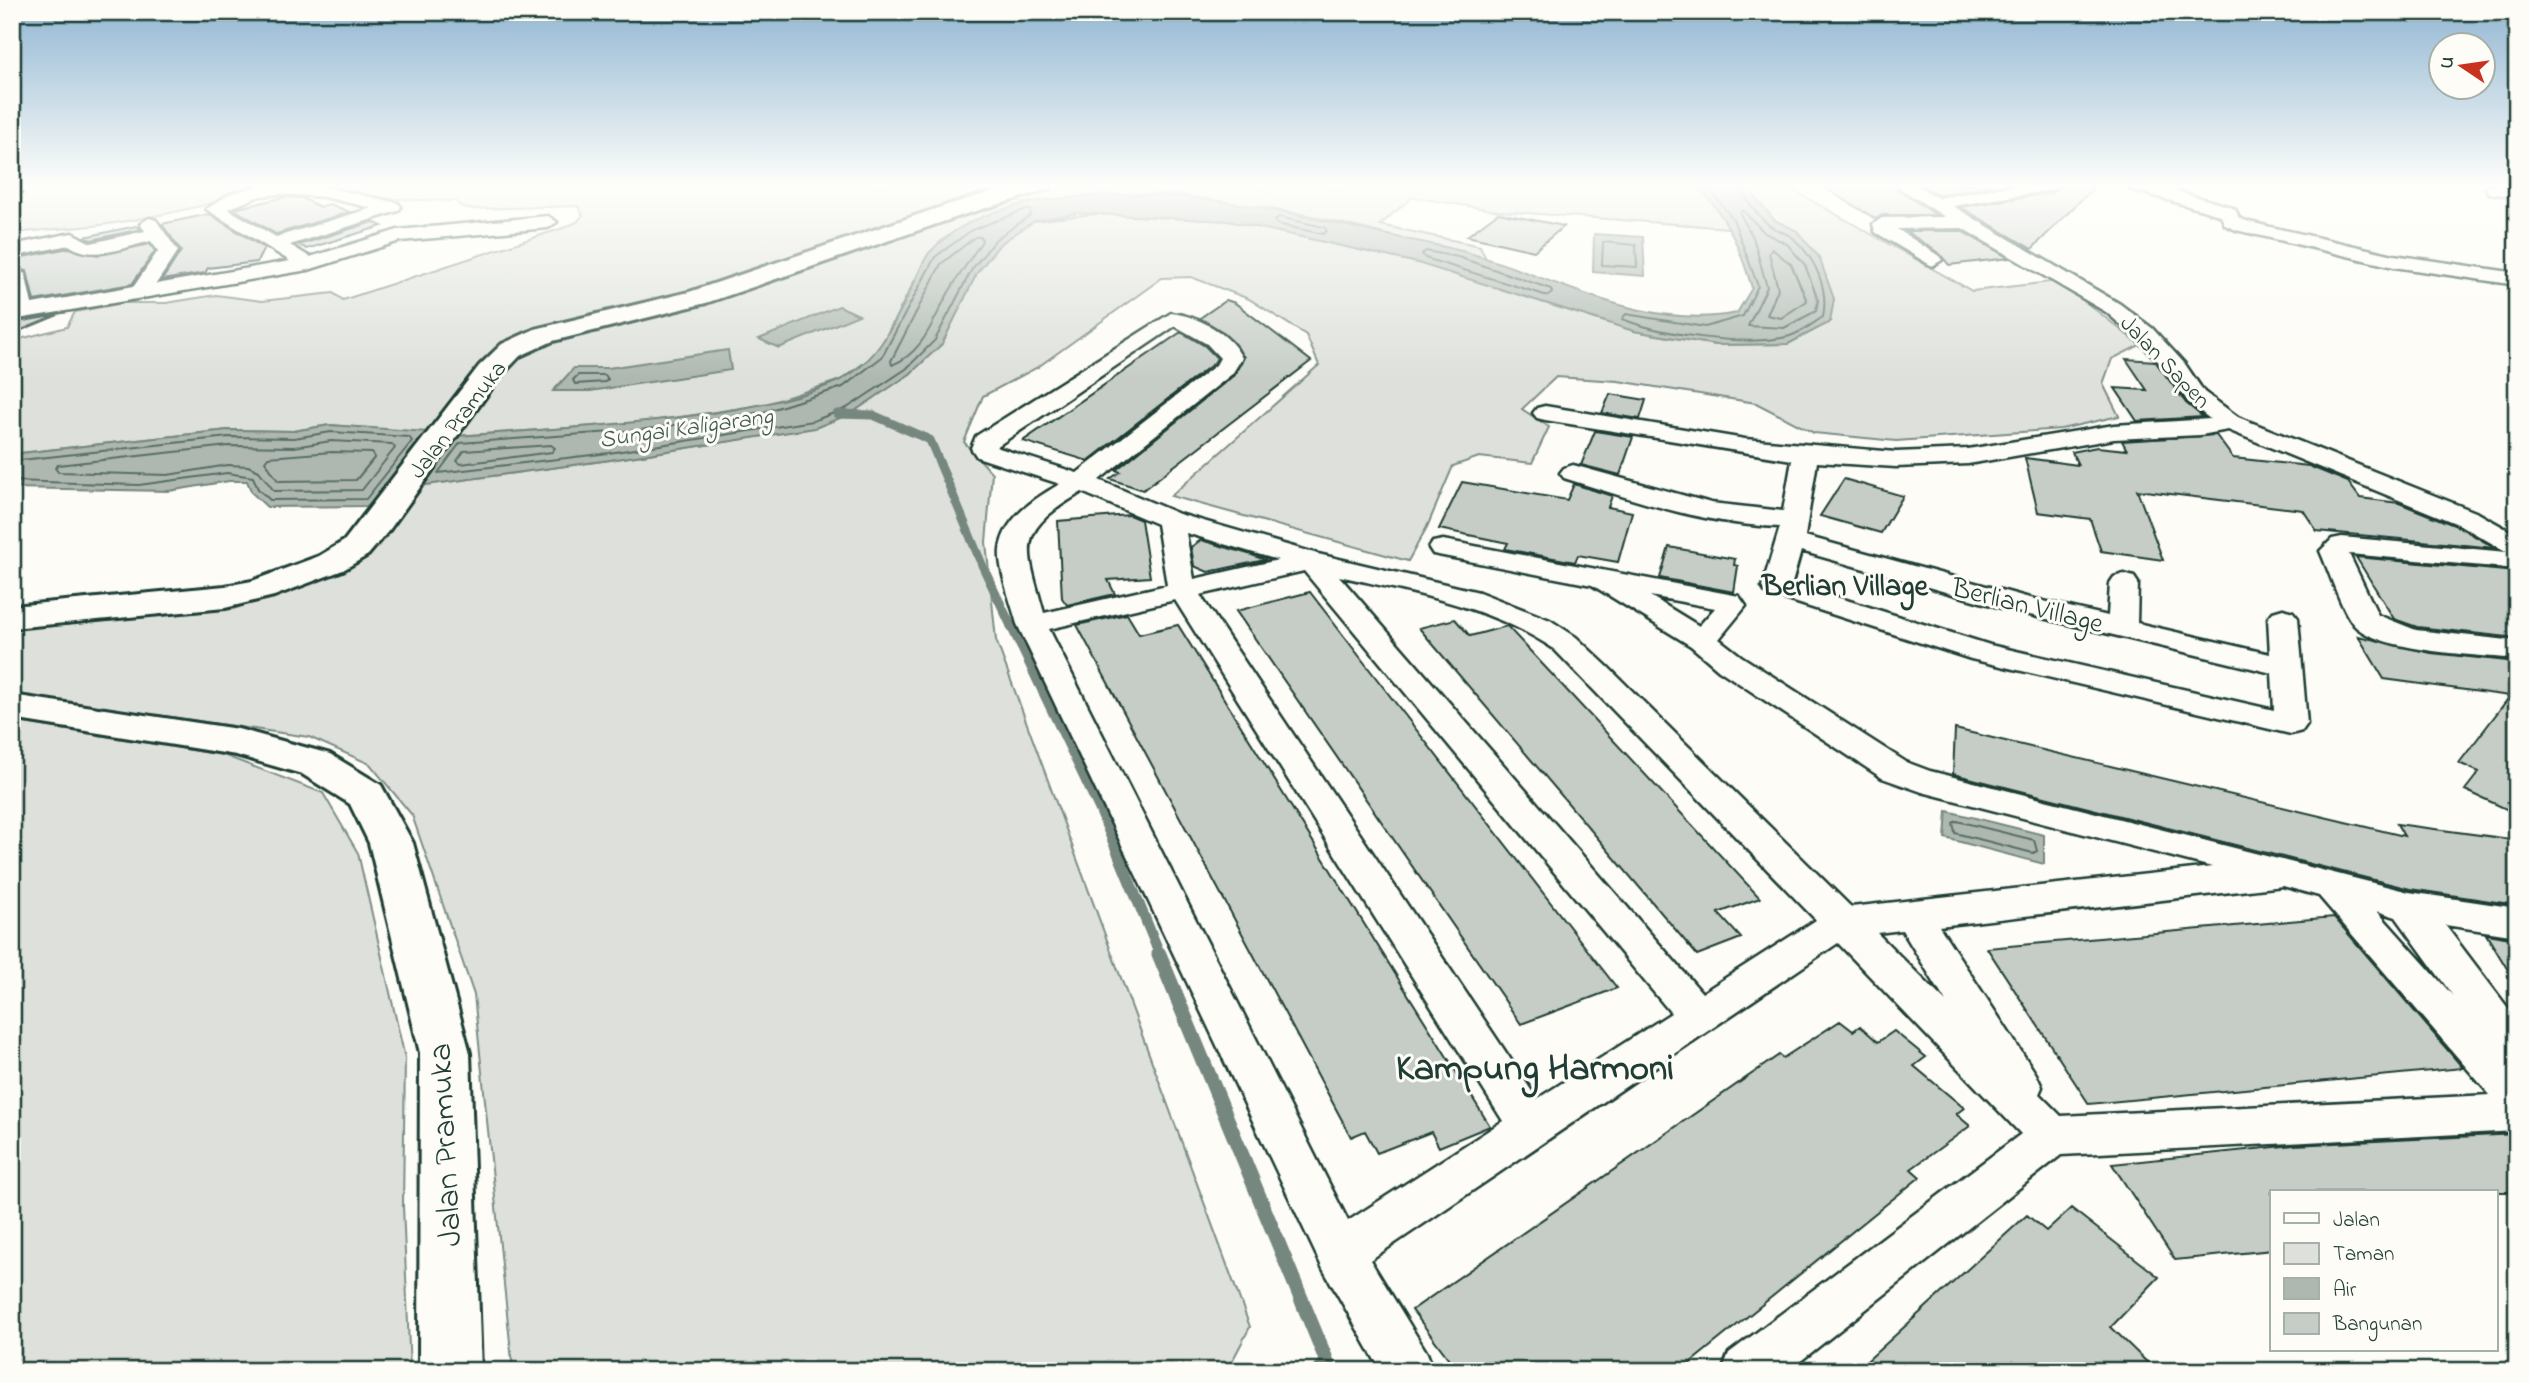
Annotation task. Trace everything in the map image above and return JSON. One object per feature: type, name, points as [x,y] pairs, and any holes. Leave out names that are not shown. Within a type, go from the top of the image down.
[{"type":"main road","name":"Jalan Pramuka","points":[[12,617],[225,597],[262,589],[331,563],[356,548],[378,522],[489,373],[511,350],[544,335],[697,298],[839,250]]},
{"type":"main road","name":"Jalan Pramuka","points":[[12,707],[238,742],[316,764],[366,795],[391,843],[445,1053],[450,1371]]},
{"type":"street","points":[[136,293],[144,288],[167,250]]},
{"type":"street","points":[[287,250],[308,264]]},
{"type":"street","points":[[18,276],[17,313],[308,264],[354,250]]},
{"type":"street","points":[[1916,250],[1932,260]]},
{"type":"street","name":"Jalan Sapen","points":[[2014,250],[2113,307],[2144,333],[2177,369],[2196,397],[2230,422],[2469,519],[2517,546]]},
{"type":"street","points":[[2345,250],[2394,261],[2517,279]]},
{"type":"street","points":[[1409,1371],[1340,1253],[1032,624],[1013,552],[1017,536],[1030,517],[1047,502],[1081,482],[1217,377],[1231,358],[1227,348],[1182,319],[1166,321],[985,441],[986,452],[1081,482],[1170,520],[1311,561],[1469,598],[1550,632],[1597,674],[2052,1136]]},
{"type":"street","points":[[1545,413],[1806,454],[1946,458],[2012,453],[2117,431],[2207,429],[2230,422]]},
{"type":"street","points":[[1806,454],[1793,529],[1776,587],[1982,652],[2291,724],[2283,618]]},
{"type":"street","name":"Berlian Village","points":[[1573,473],[1682,506],[1743,516],[1793,529],[2019,604],[2287,667]]},
{"type":"street","points":[[1170,520],[1182,589],[1531,1127]]},
{"type":"street","points":[[2517,561],[2342,545],[2334,551],[2366,620],[2372,625],[2394,635],[2517,650]]},
{"type":"street","points":[[1443,548],[1728,602],[1731,606],[1727,614],[1702,640]]},
{"type":"street","points":[[1032,624],[1311,561]]},
{"type":"street","points":[[1311,561],[1698,1017]]},
{"type":"street","points":[[1598,576],[1702,640],[1730,663],[1894,770],[1922,780],[2409,906],[2517,922]]},
{"type":"street","points":[[2123,628],[2124,583]]},
{"type":"street","points":[[1340,1253],[1840,923],[2283,873]]},
{"type":"street","points":[[2332,886],[2517,1096]]},
{"type":"street","points":[[2409,906],[2517,1052]]},
{"type":"street","points":[[1912,915],[2052,1136]]},
{"type":"street","points":[[1747,1371],[2052,1136],[2517,1112]]},
{"type":"green space","points":[[497,250],[933,250],[929,253],[877,353],[841,380],[763,405],[639,423],[455,436],[330,425],[293,431],[228,430],[12,454],[12,341],[67,327],[75,312],[123,303],[166,303],[216,295],[262,301],[333,293],[343,300]]},
{"type":"green space","points":[[996,250],[1357,250],[1418,263],[1634,331],[1716,345],[1788,344],[1830,322],[1804,250],[1898,250],[1972,291],[2059,281],[2140,345],[2112,359],[2103,384],[2119,416],[2061,429],[1896,441],[1814,433],[1756,403],[1618,381],[1556,377],[1522,409],[1549,427],[1532,463],[1479,457],[1453,466],[1427,527],[1408,561],[1171,496],[1319,365],[1306,335],[1249,299],[1191,277],[1162,278],[1038,367],[983,396],[964,442],[992,473],[986,542],[996,640],[1250,1327],[1227,1371],[513,1371],[474,995],[412,815],[370,764],[309,737],[12,694],[12,628],[233,609],[325,578],[368,557],[418,486],[610,460],[806,429],[910,374],[942,344],[977,273]]},
{"type":"green space","points":[[1448,250],[1482,250],[1486,259]]},
{"type":"green space","points":[[12,721],[223,755],[323,793],[358,853],[405,1058],[403,1206],[410,1371],[12,1371]]},
{"type":"water","name":"Sungai Kaligarang","points":[[933,250],[996,250],[977,273],[942,344],[910,374],[850,414],[815,428],[418,486],[455,436],[616,424],[712,413],[793,397],[825,387],[854,372],[876,351]]},
{"type":"water","points":[[1357,250],[1456,250],[1597,298],[1666,315],[1702,317],[1737,313],[1752,288],[1738,250],[1813,250],[1819,257],[1834,299],[1830,322],[1788,344],[1716,345],[1634,331],[1418,263]]},
{"type":"water","points":[[1594,250],[1644,250],[1645,276],[1593,272]]},
{"type":"water","points":[[839,306],[859,315],[779,348],[759,339]]},
{"type":"water","points":[[728,350],[731,370],[590,391],[553,391],[574,368],[608,368]]},
{"type":"water","points":[[330,425],[429,432],[371,506],[267,507],[252,493],[247,481],[229,481],[169,491],[12,488],[12,454],[228,430],[293,431]]},
{"type":"water","points":[[1947,811],[2044,835],[2044,864],[1945,838]]},
{"type":"building","points":[[61,250],[99,255],[124,250],[155,251],[132,284],[34,301],[27,271],[12,269],[12,259]]},
{"type":"building","points":[[263,250],[257,262],[208,268],[205,273],[162,280],[181,251]]},
{"type":"building","points":[[1933,250],[1994,250],[2009,258],[1949,265]]},
{"type":"building","points":[[1226,300],[1235,303],[1311,361],[1143,490],[1110,479],[1120,472],[1116,470],[1234,375],[1244,357],[1223,332],[1200,318]]},
{"type":"building","points":[[58,315],[12,334],[12,323]]},
{"type":"building","points":[[1181,332],[1205,346],[1217,358],[1214,363],[1088,461],[1023,441]]},
{"type":"building","points":[[2126,359],[2155,361],[2186,403],[2203,417],[2137,421],[2115,388],[2147,390]]},
{"type":"building","points":[[1610,394],[1646,400],[1640,419],[1602,413]]},
{"type":"building","points":[[1595,431],[1633,437],[1620,475],[1581,465]]},
{"type":"building","points":[[2216,435],[2233,458],[2309,466],[2348,482],[2360,498],[2399,503],[2459,527],[2495,548],[2317,531],[2303,510],[2137,490],[2163,560],[2101,551],[2090,519],[2038,512],[2025,458],[2078,465],[2072,452],[2097,447],[2127,450],[2122,441]]},
{"type":"building","points":[[1844,479],[1903,496],[1881,533],[1820,516]]},
{"type":"building","points":[[1462,482],[1567,500],[1574,484],[1612,496],[1608,507],[1632,512],[1618,562],[1578,555],[1575,562],[1505,549],[1508,543],[1439,529]]},
{"type":"building","points":[[1129,515],[1141,520],[1150,577],[1108,580],[1115,594],[1067,605],[1062,598],[1058,521]]},
{"type":"building","points":[[1201,540],[1265,560],[1208,572],[1194,566],[1191,547]]},
{"type":"building","points":[[1669,547],[1735,559],[1734,565],[1738,566],[1734,592],[1660,578]]},
{"type":"building","points":[[2356,557],[2516,572],[2517,638],[2417,627],[2394,619]]},
{"type":"building","points":[[1310,592],[1617,988],[1521,1024],[1236,611]]},
{"type":"building","points":[[1127,614],[1139,634],[1178,625],[1490,1126],[1439,1147],[1431,1132],[1377,1153],[1365,1131],[1351,1137],[1077,625]]},
{"type":"building","points":[[1455,619],[1470,636],[1507,626],[1760,898],[1718,913],[1741,938],[1697,955],[1419,628]]},
{"type":"building","points":[[2358,636],[2431,653],[2517,662],[2517,814],[2465,790],[2479,772],[2459,763],[2510,696],[2384,679]]},
{"type":"building","points":[[1955,729],[2404,836],[2397,824],[2517,840],[2517,905],[2410,889],[1953,774]]},
{"type":"building","points":[[2334,917],[2463,1068],[2089,1104],[1987,948]]},
{"type":"building","points":[[2486,934],[2517,939],[2517,985]]},
{"type":"building","points":[[1840,1021],[1853,1031],[1860,1026],[1878,1042],[1894,1031],[1926,1057],[1914,1066],[1964,1108],[1956,1114],[1970,1126],[1911,1169],[1920,1177],[1680,1371],[1458,1371],[1412,1310],[1779,1055],[1783,1058]]},
{"type":"building","points":[[2517,1134],[2517,1192],[2270,1190],[2270,1250],[2175,1260],[2112,1164],[2294,1145]]},
{"type":"building","points":[[2071,1208],[2159,1277],[2111,1327],[2156,1371],[1856,1371],[2027,1215],[2046,1231]]},
{"type":"waterway","points":[[837,414],[873,415],[930,440],[983,567],[1012,628]]},
{"type":"waterway","points":[[1012,626],[1099,807],[1160,955]]},
{"type":"waterway","points":[[1159,954],[1328,1364],[1318,1371]]},
{"type":"district","name":"Berlian Village","points":[[1845,585]]},
{"type":"district","name":"Kampung Harmoni","points":[[1535,1066]]}]
